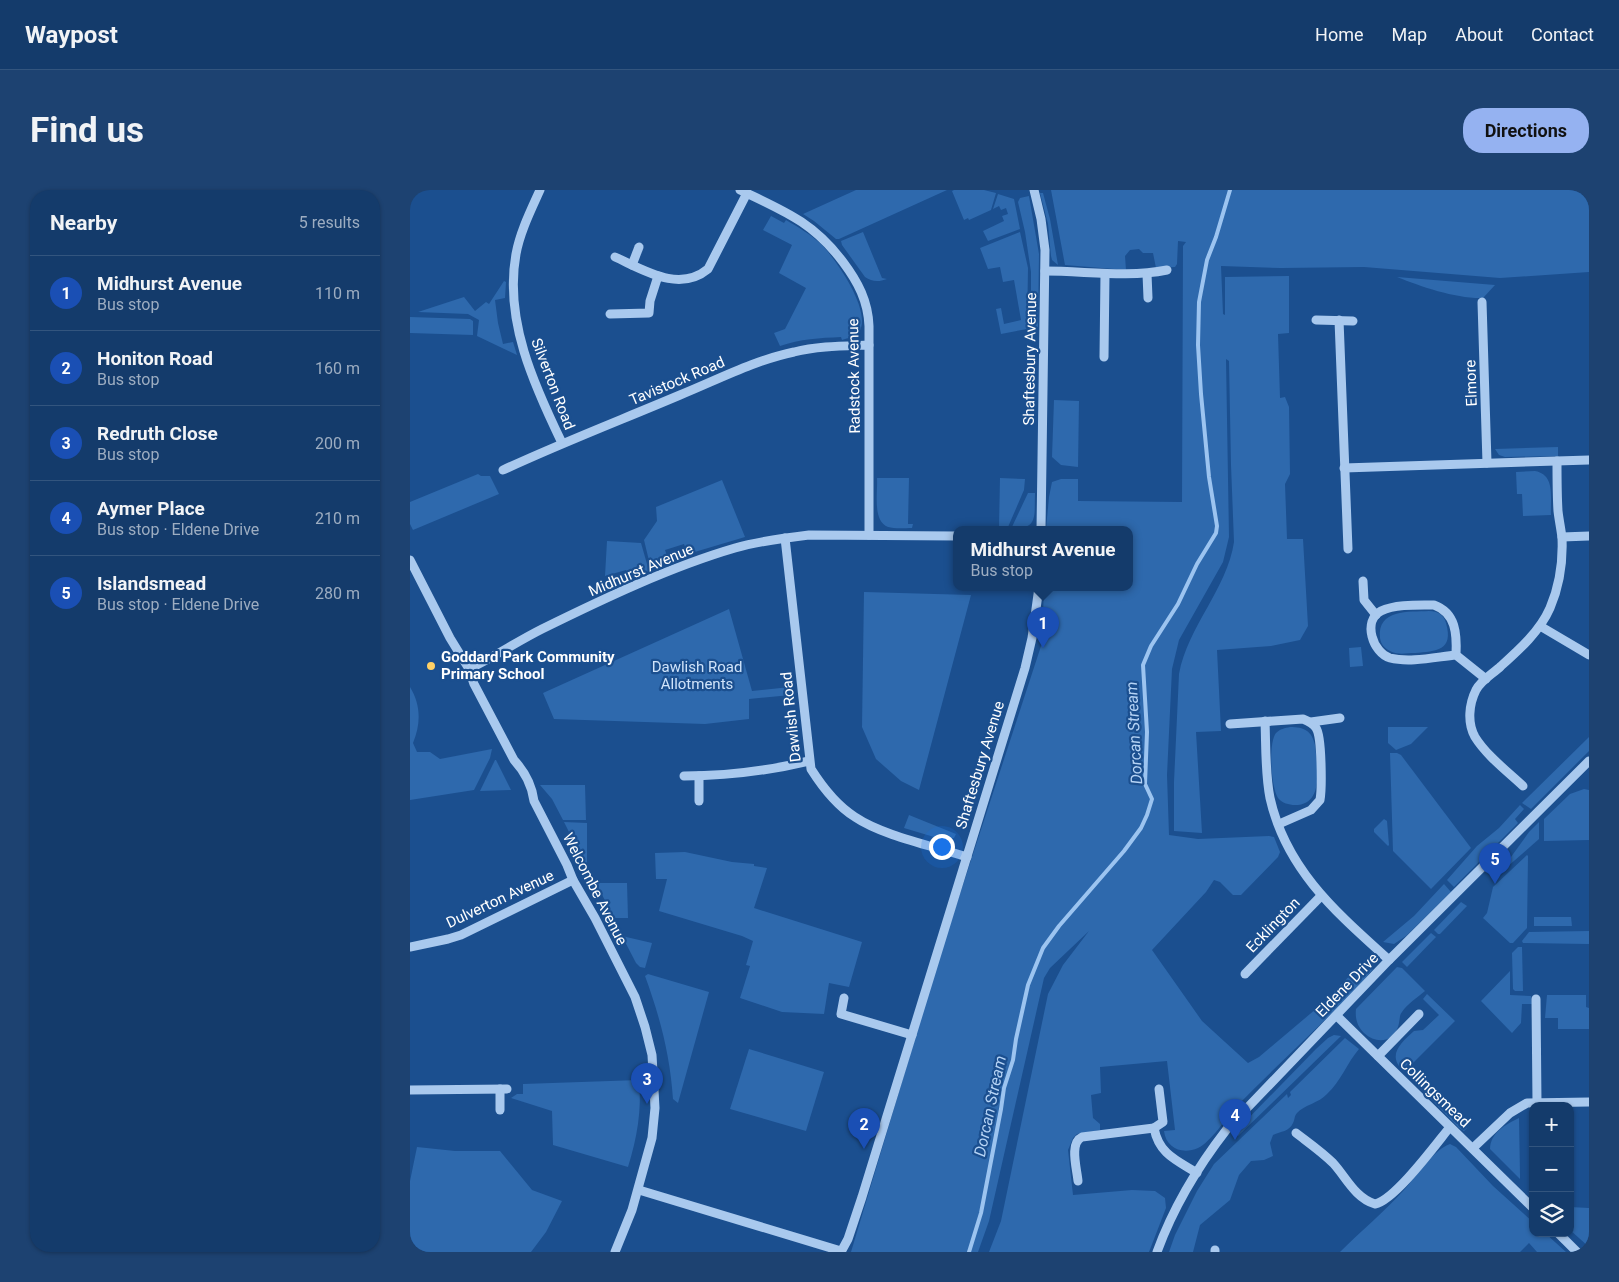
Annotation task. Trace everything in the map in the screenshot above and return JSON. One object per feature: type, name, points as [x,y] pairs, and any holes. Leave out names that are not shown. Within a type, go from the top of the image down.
[{"type":"street","name":"Silverton Road","points":[[540,190],[516,254],[514,302],[518,328],[526,358],[562,443]]},
{"type":"street","name":"Shaftesbury Avenue","points":[[1034,190],[1043,230],[1045,271],[1040,526]]},
{"type":"street","points":[[615,257],[658,276],[672,280],[687,280],[697,276],[708,269],[743,192]]},
{"type":"street","name":"Radstock Avenue","points":[[743,192],[792,215],[818,233],[831,246],[855,277],[864,298],[868,319],[869,345],[869,535]]},
{"type":"street","points":[[632,264],[639,247]]},
{"type":"street","points":[[1045,271],[1147,274],[1167,270]]},
{"type":"street","points":[[1104,274],[1104,357]]},
{"type":"street","points":[[1147,274],[1148,298]]},
{"type":"street","points":[[610,314],[649,313],[650,301],[658,276]]},
{"type":"street","name":"Elmore","points":[[1482,302],[1487,464]]},
{"type":"street","points":[[1316,320],[1352,321]]},
{"type":"street","points":[[1339,320],[1348,549]]},
{"type":"street","name":"Tavistock Road","points":[[503,470],[562,443],[740,370],[782,355],[825,347],[869,345]]},
{"type":"street","points":[[1344,468],[1589,460]]},
{"type":"street","points":[[1523,786],[1479,743],[1473,733],[1470,715],[1476,690],[1540,626],[1556,592],[1561,564],[1562,538],[1558,512],[1557,462]]},
{"type":"street","name":"Midhurst Avenue","points":[[469,668],[541,630],[664,574],[736,548],[809,535],[953,536]]},
{"type":"street","points":[[1562,538],[1589,536]]},
{"type":"street","name":"Dawlish Road","points":[[785,538],[811,769],[836,802],[855,817],[881,830],[967,856]]},
{"type":"street","name":"Welcombe Avenue","points":[[410,560],[450,638],[469,668],[474,684],[514,760],[522,768],[533,790],[534,801],[567,865],[572,880],[590,910],[635,997],[649,1040],[654,1074],[655,1108],[652,1138],[628,1224],[615,1252]]},
{"type":"street","points":[[1362,581],[1364,600],[1376,615]]},
{"type":"street","name":"Shaftesbury Avenue","points":[[841,1252],[848,1239],[862,1197],[1029,654],[1038,591]]},
{"type":"street","points":[[1456,654],[1456,638],[1452,619],[1445,610],[1440,608],[1426,606],[1386,610],[1376,615],[1372,624],[1372,638],[1377,649],[1385,656],[1403,659],[1456,654],[1486,679]]},
{"type":"street","points":[[1540,626],[1589,655]]},
{"type":"street","points":[[1310,722],[1340,718]]},
{"type":"street","points":[[1230,724],[1303,719],[1316,727],[1318,732],[1321,782],[1320,800],[1312,810],[1279,824]]},
{"type":"street","name":"Ecklington","points":[[1265,722],[1270,796],[1279,824],[1296,862],[1321,896],[1389,960]]},
{"type":"street","points":[[684,776],[760,771],[809,761]]},
{"type":"street","name":"Eldene Drive","points":[[1157,1252],[1174,1213],[1215,1144],[1227,1129],[1389,960],[1589,761]]},
{"type":"street","points":[[699,776],[699,801]]},
{"type":"street","name":"Dulverton Avenue","points":[[410,947],[448,940],[462,935],[572,880]]},
{"type":"street","name":"Ecklington","points":[[1245,974],[1321,896]]},
{"type":"street","points":[[844,998],[841,1014],[912,1035]]},
{"type":"street","points":[[1536,999],[1537,1102]]},
{"type":"street","name":"Collingsmead","points":[[1378,1056],[1419,1014]]},
{"type":"street","name":"Collingsmead","points":[[1337,1016],[1529,1204]]},
{"type":"street","points":[[410,1090],[504,1089],[500,1110]]},
{"type":"street","points":[[1078,1181],[1075,1150],[1078,1139],[1154,1128],[1163,1122],[1159,1089]]},
{"type":"street","name":"Collingsmead","points":[[1574,1102],[1589,1102]]},
{"type":"street","name":"Collingsmead","points":[[1473,1148],[1510,1113],[1529,1103]]},
{"type":"street","points":[[1296,1133],[1322,1152],[1356,1192],[1365,1200],[1375,1204],[1382,1202],[1397,1189],[1450,1127]]},
{"type":"street","points":[[1154,1128],[1156,1139],[1164,1150],[1197,1173]]},
{"type":"street","points":[[638,1190],[841,1252]]},
{"type":"street","points":[[1562,1237],[1577,1252]]},
{"type":"green space","points":[[856,190],[947,190],[839,239],[836,239],[803,214]]},
{"type":"green space","points":[[984,190],[996,193],[991,210],[969,220],[968,218],[964,220],[952,191]]},
{"type":"green space","points":[[1051,190],[1589,190],[1589,272],[1500,278],[1364,267],[1281,268],[1221,266],[1223,314],[1225,315],[1225,277],[1289,276],[1289,333],[1278,334],[1280,398],[1285,397],[1289,407],[1290,474],[1285,484],[1287,539],[1303,539],[1308,626],[1300,640],[1271,646],[1217,650],[1221,731],[1196,732],[1202,833],[1174,831],[1174,782],[1179,674],[1190,640],[1224,576],[1234,542],[1229,361],[1226,359],[1229,537],[1223,562],[1179,640],[1172,669],[1167,775],[1169,835],[1198,839],[1269,836],[1274,837],[1280,852],[1278,857],[1241,895],[1233,895],[1220,882],[1214,880],[1206,892],[1152,950],[1202,1021],[1248,1063],[1259,1057],[1323,1003],[1373,952],[1373,969],[1337,1008],[1236,1107],[1208,1141],[1198,1148],[1186,1151],[1176,1149],[1171,1146],[1165,1137],[1164,1131],[1175,1130],[1167,1061],[1100,1067],[1101,1093],[1091,1095],[1093,1118],[1100,1124],[1100,1130],[1077,1134],[1073,1138],[1068,1150],[1073,1195],[1132,1190],[1155,1191],[1165,1198],[1166,1208],[1149,1252],[989,1252],[1001,1221],[1048,994],[1063,965],[1089,931],[1050,968],[1044,978],[989,1221],[978,1252],[851,1252],[940,955],[1042,643],[1044,591],[1133,591],[1133,526],[1046,526],[1052,482],[1061,479],[1078,479],[1078,501],[1182,502],[1183,246],[1186,242],[1178,241],[1177,264],[1175,267],[1156,268],[1153,253],[1143,253],[1139,249],[1130,250],[1125,256],[1126,270],[1065,265]]},
{"type":"green space","points":[[1040,193],[1043,193],[1050,219],[1058,265],[1052,260],[1051,256],[1048,224]]},
{"type":"green space","points":[[998,194],[1014,199],[1020,229],[988,241],[983,231],[1004,221],[1002,216],[1008,214],[1006,208],[1001,210],[999,206],[993,209]]},
{"type":"green space","points":[[1029,196],[1039,254],[1038,327],[1031,327],[1031,272],[1018,202],[1020,198]]},
{"type":"green space","points":[[771,216],[784,223],[786,220],[808,234],[821,244],[835,261],[857,299],[861,312],[862,323],[856,335],[842,340],[841,337],[818,338],[780,346],[774,333],[785,329],[806,288],[779,273],[792,245],[763,230]]},
{"type":"green space","points":[[863,232],[882,278],[887,279],[876,281],[865,277],[842,245],[841,241]]},
{"type":"green space","points":[[1020,232],[1028,268],[1027,329],[1001,334],[996,309],[1001,308],[1004,324],[1021,320],[1014,280],[1003,282],[1000,267],[988,269],[980,248]]},
{"type":"green space","points":[[1397,277],[1495,285],[1483,298],[1473,298],[1440,292]]},
{"type":"green space","points":[[504,281],[506,282],[505,298],[495,300],[498,323],[503,344],[513,342],[517,355],[477,336],[479,320],[468,314],[418,312],[464,297],[475,311],[486,302],[489,304]]},
{"type":"green space","points":[[410,317],[470,319],[473,321],[473,335],[410,333]]},
{"type":"green space","points":[[1054,400],[1079,401],[1078,467],[1061,465],[1052,457]]},
{"type":"green space","points":[[1558,447],[1558,456],[1505,457],[1499,455],[1495,449]]},
{"type":"green space","points":[[1535,471],[1542,473],[1549,482],[1551,515],[1523,516],[1522,494],[1517,494],[1516,472]]},
{"type":"green space","points":[[478,474],[490,476],[499,494],[413,530],[410,524],[410,502]]},
{"type":"green space","points":[[877,478],[909,478],[908,524],[913,524],[912,528],[891,528],[883,524],[878,513]]},
{"type":"green space","points":[[1000,478],[1025,479],[1024,490],[1008,526],[999,526]]},
{"type":"green space","points":[[722,480],[745,537],[688,554],[684,544],[665,550],[669,562],[651,569],[644,540],[657,521],[656,507]]},
{"type":"green space","points":[[1028,493],[1035,493],[1034,514],[1031,524],[1028,526],[1012,526]]},
{"type":"green space","points":[[607,541],[641,543],[649,571],[633,578],[630,578],[626,570],[605,576]]},
{"type":"green space","points":[[864,592],[971,595],[919,790],[901,781],[876,759],[862,727]]},
{"type":"green space","name":"Dawlish Road Allotments","points":[[729,609],[752,691],[790,687],[791,695],[749,699],[749,719],[705,724],[554,719],[543,693]]},
{"type":"green space","points":[[1429,611],[1440,614],[1445,620],[1448,632],[1447,639],[1441,648],[1400,654],[1390,651],[1382,645],[1380,629],[1389,617],[1404,612]]},
{"type":"green space","points":[[1361,647],[1363,666],[1350,667],[1349,648]]},
{"type":"green space","points":[[410,687],[414,694],[419,715],[413,743],[417,752],[430,752],[440,759],[492,749],[490,758],[474,790],[410,800]]},
{"type":"green space","points":[[1290,727],[1303,729],[1312,736],[1317,763],[1315,791],[1305,803],[1295,805],[1290,805],[1278,798],[1271,765],[1272,746],[1276,733]]},
{"type":"green space","points":[[1388,727],[1428,727],[1411,744],[1396,750],[1388,743]]},
{"type":"green space","points":[[1589,737],[1589,751],[1531,809],[1522,803]]},
{"type":"green space","points":[[1390,753],[1401,755],[1471,848],[1431,889],[1393,851]]},
{"type":"green space","points":[[495,760],[511,790],[480,791]]},
{"type":"green space","points":[[540,785],[585,785],[586,820],[563,820],[552,799]]},
{"type":"green space","points":[[1584,789],[1589,790],[1589,840],[1544,841],[1544,819],[1570,794]]},
{"type":"green space","points":[[1520,805],[1524,809],[1515,819],[1518,823],[1454,887],[1447,880],[1477,846],[1499,828]]},
{"type":"green space","points":[[909,815],[956,834],[954,838],[944,840],[904,828]]},
{"type":"green space","points":[[1384,819],[1387,821],[1388,846],[1374,832],[1374,829]]},
{"type":"green space","points":[[564,822],[587,823],[587,868]]},
{"type":"green space","points":[[1539,822],[1539,839],[1507,867],[1503,868],[1529,832]]},
{"type":"green space","points":[[685,852],[767,868],[754,908],[862,942],[849,987],[829,983],[824,1014],[782,1012],[740,998],[750,966],[746,965],[753,941],[659,911],[667,879],[656,879],[655,853]]},
{"type":"green space","points":[[1527,855],[1527,928],[1513,943],[1510,943],[1483,918],[1487,913],[1493,887]]},
{"type":"green space","points":[[596,883],[627,883],[628,918],[614,918]]},
{"type":"green space","points":[[1444,884],[1451,892],[1406,936],[1394,944],[1383,942],[1414,916]]},
{"type":"green space","points":[[1461,902],[1467,906],[1438,934],[1434,930]]},
{"type":"green space","points":[[1534,917],[1571,917],[1572,926],[1534,926]]},
{"type":"green space","points":[[1589,931],[1589,944],[1523,943],[1522,941],[1529,932]]},
{"type":"green space","points":[[1431,933],[1436,937],[1407,967],[1402,962]]},
{"type":"green space","points":[[622,936],[652,943],[645,968],[640,967],[636,963]]},
{"type":"green space","points":[[1518,947],[1522,947],[1523,991],[1515,991],[1513,989],[1512,953]]},
{"type":"green space","points":[[1397,967],[1402,968],[1425,991],[1404,1009],[1400,1015],[1398,1027],[1392,1036],[1383,1040],[1374,1039],[1364,1033],[1358,1025],[1356,1009]]},
{"type":"green space","points":[[1510,971],[1510,995],[1531,996],[1532,1004],[1522,1004],[1521,1023],[1512,1033],[1481,1001]]},
{"type":"green space","points":[[648,974],[709,992],[678,1103],[673,1099],[664,1036],[645,976]]},
{"type":"green space","points":[[1427,994],[1455,1021],[1404,1072],[1396,1060],[1397,1050],[1400,1045],[1414,1031],[1423,1030],[1439,1015],[1423,999]]},
{"type":"green space","points":[[1547,995],[1586,995],[1586,1007],[1589,1008],[1589,1029],[1558,1029],[1558,1018],[1545,1018]]},
{"type":"green space","points":[[1334,1035],[1341,1036],[1238,1136],[1235,1132],[1316,1049]]},
{"type":"green space","points":[[1345,1038],[1359,1049],[1332,1089],[1320,1100],[1300,1110],[1289,1128],[1273,1135],[1270,1143],[1273,1156],[1264,1160],[1251,1161],[1239,1175],[1230,1200],[1200,1225],[1193,1252],[1169,1252],[1175,1235],[1197,1191],[1214,1164],[1287,1094],[1288,1098],[1291,1095],[1290,1092]]},
{"type":"green space","points":[[749,1049],[824,1072],[806,1131],[730,1109]]},
{"type":"green space","points":[[1409,1070],[1467,1128],[1464,1131],[1406,1073]]},
{"type":"green space","points":[[639,1080],[638,1124],[628,1167],[553,1145],[552,1111],[511,1098],[517,1094],[523,1094],[523,1084]]},
{"type":"green space","points":[[1519,1118],[1520,1179],[1490,1149],[1496,1134],[1504,1126]]},
{"type":"green space","points":[[1450,1144],[1456,1147],[1493,1186],[1529,1218],[1529,1237],[1549,1237],[1566,1252],[1537,1252],[1529,1243],[1520,1252],[1340,1252],[1396,1198],[1432,1157]]},
{"type":"green space","points":[[417,1147],[455,1151],[500,1151],[532,1190],[562,1201],[546,1232],[531,1252],[410,1252],[410,1181]]},
{"type":"green space","points":[[1574,1207],[1589,1208],[1589,1247],[1574,1234]]},
{"type":"waterway","name":"Dorcan Stream","points":[[969,1252],[981,1213],[1004,1088],[1013,1060],[1028,985],[1043,948],[1059,926],[1124,851],[1141,828],[1152,799],[1145,784],[1147,732],[1143,665],[1151,646],[1178,604],[1197,564],[1216,533],[1217,526],[1209,477],[1201,394],[1198,345],[1199,302],[1207,260],[1230,190]]},
{"type":"place","name":"Midhurst Avenue","points":[[1043,648]]},
{"type":"place","name":"Goddard Park Community Primary School","points":[[431,666]]},
{"type":"place","name":"Islandsmead","points":[[1495,884]]},
{"type":"place","name":"Redruth Close","points":[[647,1104]]},
{"type":"place","name":"Aymer Place","points":[[1235,1140]]},
{"type":"place","name":"Honiton Road","points":[[864,1149]]}]
